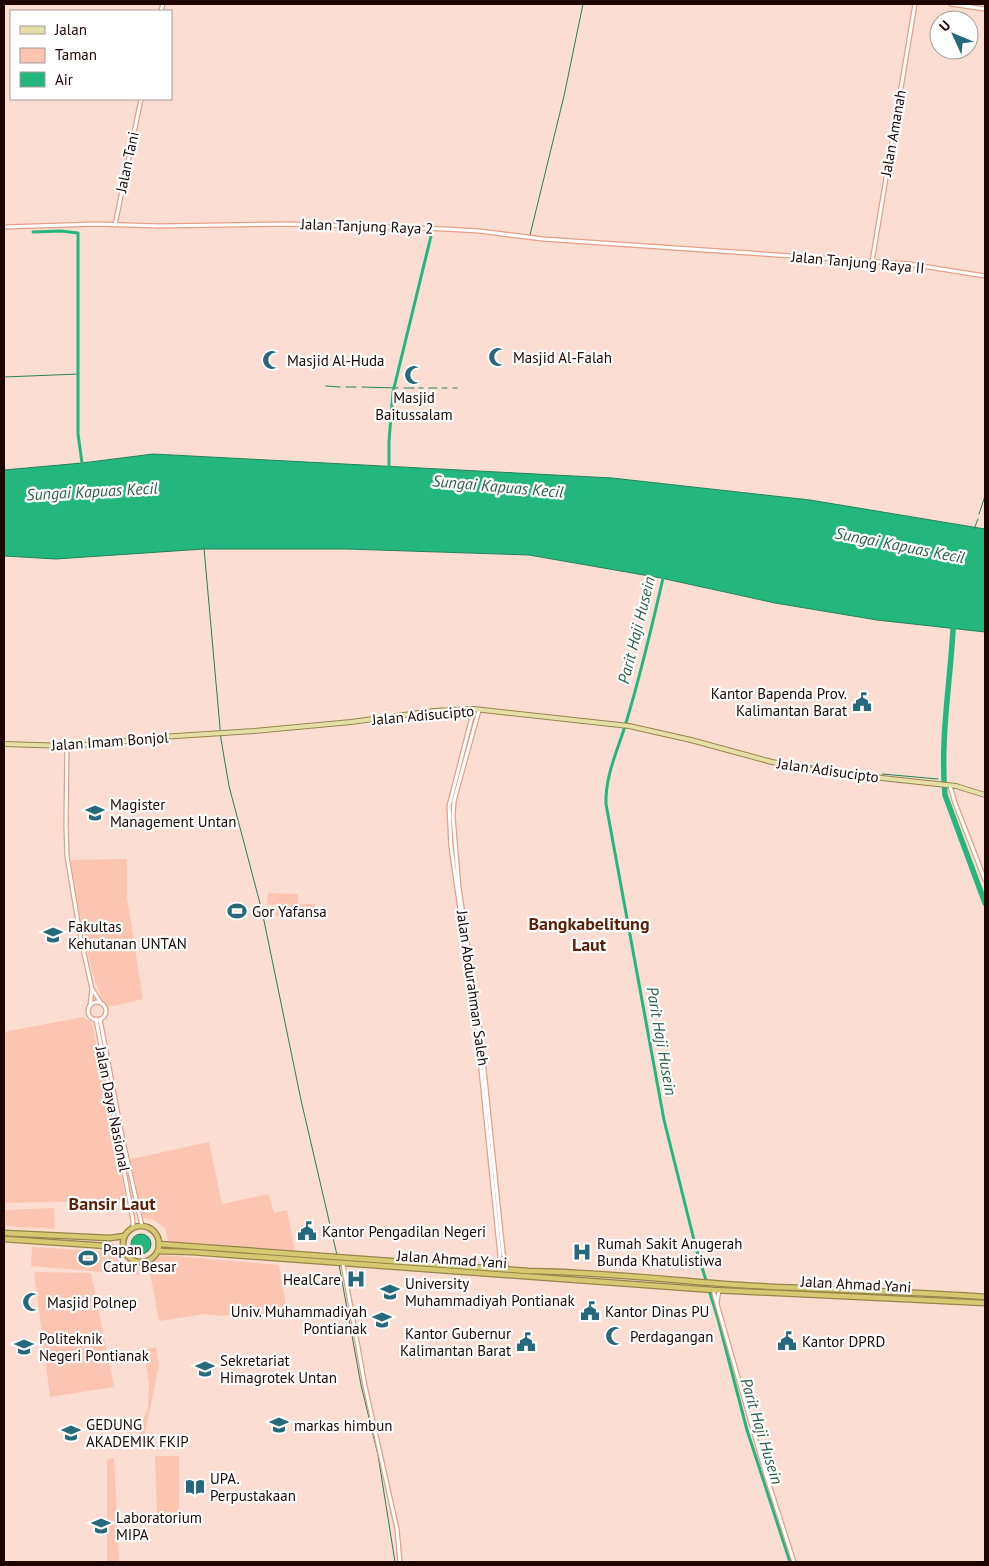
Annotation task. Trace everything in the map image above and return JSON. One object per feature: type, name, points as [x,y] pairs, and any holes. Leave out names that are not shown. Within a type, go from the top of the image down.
[{"type":"highway","points":[[4,1233],[110,1238],[124,1236],[132,1228],[142,1226],[148,1227],[156,1234],[159,1244],[158,1251],[153,1258],[143,1263],[131,1260],[124,1252],[107,1246],[4,1239]]},
{"type":"highway","points":[[124,1236],[124,1252]]},
{"type":"highway","name":"Jalan Ahmad Yani","points":[[159,1244],[507,1270],[985,1296]]},
{"type":"highway","name":"Jalan Ahmad Yani","points":[[158,1251],[710,1290],[985,1303]]},
{"type":"highway","points":[[369,1259],[369,1266]]},
{"type":"highway","points":[[601,1274],[601,1282]]},
{"type":"highway","points":[[834,1289],[834,1296]]},
{"type":"main road","name":"Jalan Adisucipto","points":[[216,734],[477,709],[628,726],[691,740],[772,762],[823,772],[956,786],[985,795]]},
{"type":"main road","name":"Jalan Imam Bonjol","points":[[4,744],[67,746],[216,734]]},
{"type":"street","name":"Jalan Amanah","points":[[872,262],[915,4]]},
{"type":"street","points":[[951,4],[985,9]]},
{"type":"street","name":"Jalan Tani","points":[[115,224],[141,100]]},
{"type":"street","name":"Jalan Tanjung Raya 2","points":[[4,227],[115,224],[159,226],[285,224],[431,228],[479,231],[543,239],[729,252]]},
{"type":"street","name":"Jalan Tanjung Raya II","points":[[729,252],[909,264],[985,276]]},
{"type":"street","name":"Jalan Abdurahman Saleh","points":[[477,709],[449,806],[466,960],[473,996],[489,1127],[500,1242],[498,1269]]},
{"type":"street","points":[[67,746],[67,856],[81,940],[92,989],[88,1010],[89,1015],[98,1019],[104,1016],[106,1011],[92,989]]},
{"type":"street","points":[[950,786],[985,880]]},
{"type":"street","points":[[953,795],[956,786]]},
{"type":"street","points":[[90,1006],[95,1002],[101,1003]]},
{"type":"street","name":"Jalan Daya Nasional","points":[[98,1019],[120,1136],[132,1212],[132,1228]]},
{"type":"street","points":[[120,1136],[142,1226]]},
{"type":"street","name":"Jalan Abdurahman Saleh","points":[[500,1242],[507,1270]]},
{"type":"street","points":[[342,1264],[368,1401],[392,1502],[400,1562]]},
{"type":"street","points":[[710,1290],[717,1302],[766,1474],[794,1562]]},
{"type":"street","points":[[717,1302],[720,1290]]},
{"type":"green space","points":[[127,859],[127,898],[143,999],[114,1006],[107,1005],[100,995],[94,979],[84,937],[71,860]]},
{"type":"green space","points":[[268,893],[298,894],[298,904],[315,904],[314,917],[276,916],[277,905],[267,904]]},
{"type":"green space","points":[[83,1017],[92,1023],[126,1200],[4,1203],[4,1032]]},
{"type":"green space","points":[[209,1142],[222,1204],[269,1194],[274,1213],[287,1210],[295,1251],[168,1242],[165,1228],[155,1221],[143,1218],[131,1163],[127,1160]]},
{"type":"green space","points":[[54,1208],[55,1229],[4,1226],[4,1210]]},
{"type":"green space","points":[[32,1247],[115,1252],[124,1264],[138,1270],[139,1275],[31,1266]]},
{"type":"green space","points":[[164,1253],[164,1255],[279,1265],[288,1316],[237,1314],[221,1316],[206,1314],[159,1321],[149,1267],[155,1257]]},
{"type":"green space","points":[[34,1272],[91,1273],[114,1387],[50,1397]]},
{"type":"green space","points":[[156,1347],[159,1365],[144,1438],[138,1433],[148,1407],[149,1382],[143,1350]]},
{"type":"green space","points":[[155,1456],[179,1456],[179,1512],[157,1513]]},
{"type":"green space","points":[[114,1458],[119,1562],[107,1562],[107,1459]]},
{"type":"water","name":"Sungai Kapuas Kecil","points":[[153,454],[612,478],[810,500],[985,529],[985,632],[877,620],[775,603],[661,578],[529,555],[347,549],[204,549],[56,559],[4,556],[4,470]]},
{"type":"water","points":[[141,1234],[148,1237],[151,1244],[148,1251],[141,1254],[134,1251],[131,1244],[134,1237]]},
{"type":"waterway","points":[[530,235],[564,96],[583,4]]},
{"type":"waterway","points":[[33,232],[61,231],[78,233],[78,434],[82,463]]},
{"type":"waterway","points":[[389,469],[393,392],[432,232]]},
{"type":"waterway","points":[[4,377],[79,374]]},
{"type":"waterway","points":[[326,386],[340,387]]},
{"type":"waterway","points":[[346,387],[356,387]]},
{"type":"waterway","points":[[362,387],[398,388]]},
{"type":"waterway","points":[[404,388],[414,388]]},
{"type":"waterway","points":[[429,388],[437,388]]},
{"type":"waterway","points":[[442,388],[447,388]]},
{"type":"waterway","points":[[979,514],[985,496]]},
{"type":"waterway","points":[[974,529],[978,519]]},
{"type":"waterway","points":[[204,548],[221,739],[229,786],[262,911],[301,1100],[337,1255]]},
{"type":"waterway","name":"Parit Haji Husein","points":[[664,574],[638,681],[610,770],[606,804],[664,1120],[696,1248],[718,1319],[747,1430],[790,1562]]},
{"type":"waterway","points":[[953,630],[945,733],[945,795],[985,903]]},
{"type":"waterway","points":[[793,764],[822,767]]},
{"type":"waterway","points":[[830,768],[840,769]]},
{"type":"waterway","points":[[852,771],[860,772]]},
{"type":"waterway","points":[[863,772],[877,774]]},
{"type":"waterway","points":[[882,774],[938,779]]},
{"type":"waterway","points":[[338,1259],[361,1385],[378,1455],[395,1562]]},
{"type":"place","name":"Masjid Al-Falah","points":[[498,357]]},
{"type":"place","name":"Masjid Al-Huda","points":[[272,360]]},
{"type":"place","name":"Masjid Baitussalam","points":[[414,375]]},
{"type":"place","name":"Kantor Bapenda Prov. Kalimantan Barat","points":[[862,702]]},
{"type":"place","name":"Magister Management Untan","points":[[95,813]]},
{"type":"place","name":"Gor Yafansa","points":[[237,911]]},
{"type":"place","name":"Fakultas Kehutanan UNTAN","points":[[53,935]]},
{"type":"place","name":"Kantor Pengadilan Negeri","points":[[307,1231]]},
{"type":"place","name":"Rumah Sakit Anugerah Bunda Khatulistiwa","points":[[582,1252]]},
{"type":"place","name":"Papan Catur Besar","points":[[88,1258]]},
{"type":"place","name":"HealCare","points":[[356,1279]]},
{"type":"place","name":"University Muhammadiyah Pontianak","points":[[390,1292]]},
{"type":"place","name":"Masjid Polnep","points":[[32,1302]]},
{"type":"place","name":"Kantor Dinas PU","points":[[590,1311]]},
{"type":"place","name":"Univ. Muhammadiyah Pontianak","points":[[382,1320]]},
{"type":"place","name":"Perdagangan","points":[[615,1336]]},
{"type":"place","name":"Kantor DPRD","points":[[787,1341]]},
{"type":"place","name":"Kantor Gubernur Kalimantan Barat","points":[[526,1342]]},
{"type":"place","name":"Politeknik Negeri Pontianak","points":[[24,1347]]},
{"type":"place","name":"Sekretariat Himagrotek Untan","points":[[205,1369]]},
{"type":"place","name":"markas himbun","points":[[279,1425]]},
{"type":"place","name":"GEDUNG AKADEMIK FKIP","points":[[71,1433]]},
{"type":"place","name":"UPA. Perpustakaan","points":[[195,1487]]},
{"type":"place","name":"Laboratorium MIPA","points":[[101,1526]]},
{"type":"district","name":"Bangkabelitung Laut","points":[[589,933]]},
{"type":"district","name":"Bansir Laut","points":[[112,1203]]}]
